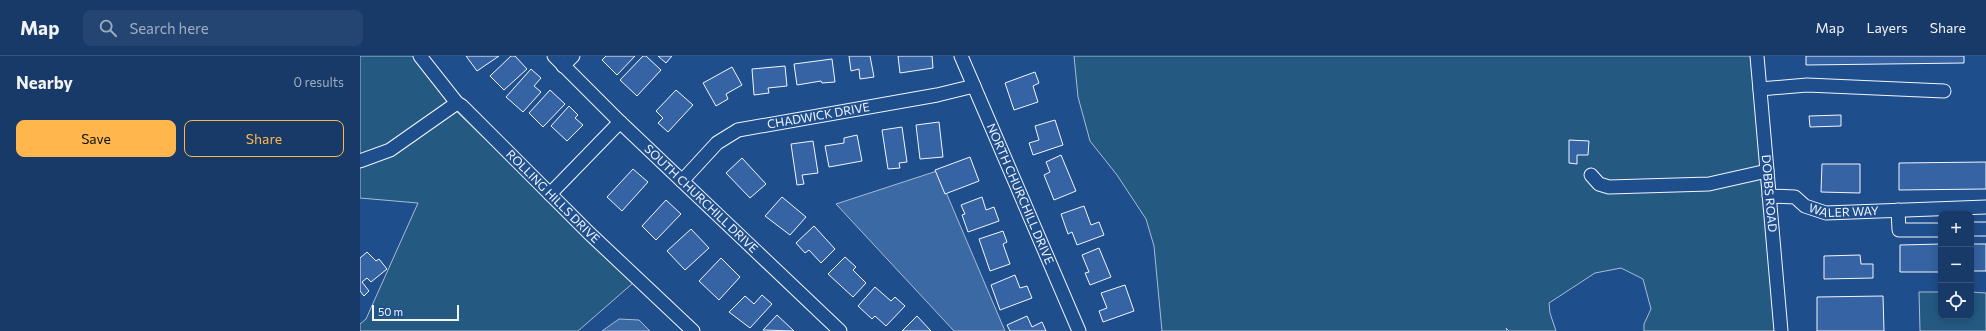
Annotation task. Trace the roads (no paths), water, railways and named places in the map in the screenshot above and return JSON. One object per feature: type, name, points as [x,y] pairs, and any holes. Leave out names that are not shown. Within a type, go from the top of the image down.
[{"type":"street","name":"ROLLING HILLS DRIVE","points":[[420,56],[457,103],[462,106],[589,233],[693,331]]},
{"type":"street","points":[[554,56],[563,66],[573,56]]},
{"type":"street","name":"NORTH CHURCHILL DRIVE","points":[[961,56],[1079,331]]},
{"type":"street","name":"DOBBS ROAD","points":[[1757,56],[1781,331]]},
{"type":"street","name":"SOUTH CHURCHILL DRIVE","points":[[563,66],[840,331]]},
{"type":"street","points":[[1760,89],[1807,85],[1944,91]]},
{"type":"street","name":"CHADWICK DRIVE","points":[[682,181],[717,143],[738,130],[937,95],[974,86]]},
{"type":"street","points":[[360,161],[390,150],[457,103]]},
{"type":"street","points":[[550,194],[620,122]]},
{"type":"street","points":[[1591,175],[1599,184],[1608,187],[1709,184],[1767,171]]},
{"type":"street","name":"WALER WAY","points":[[1769,196],[1795,197],[1806,206],[1826,213],[1986,207]]},
{"type":"street","points":[[1898,210],[1899,230],[1938,230]]},
{"type":"street","points":[[1974,229],[1986,229]]}]
